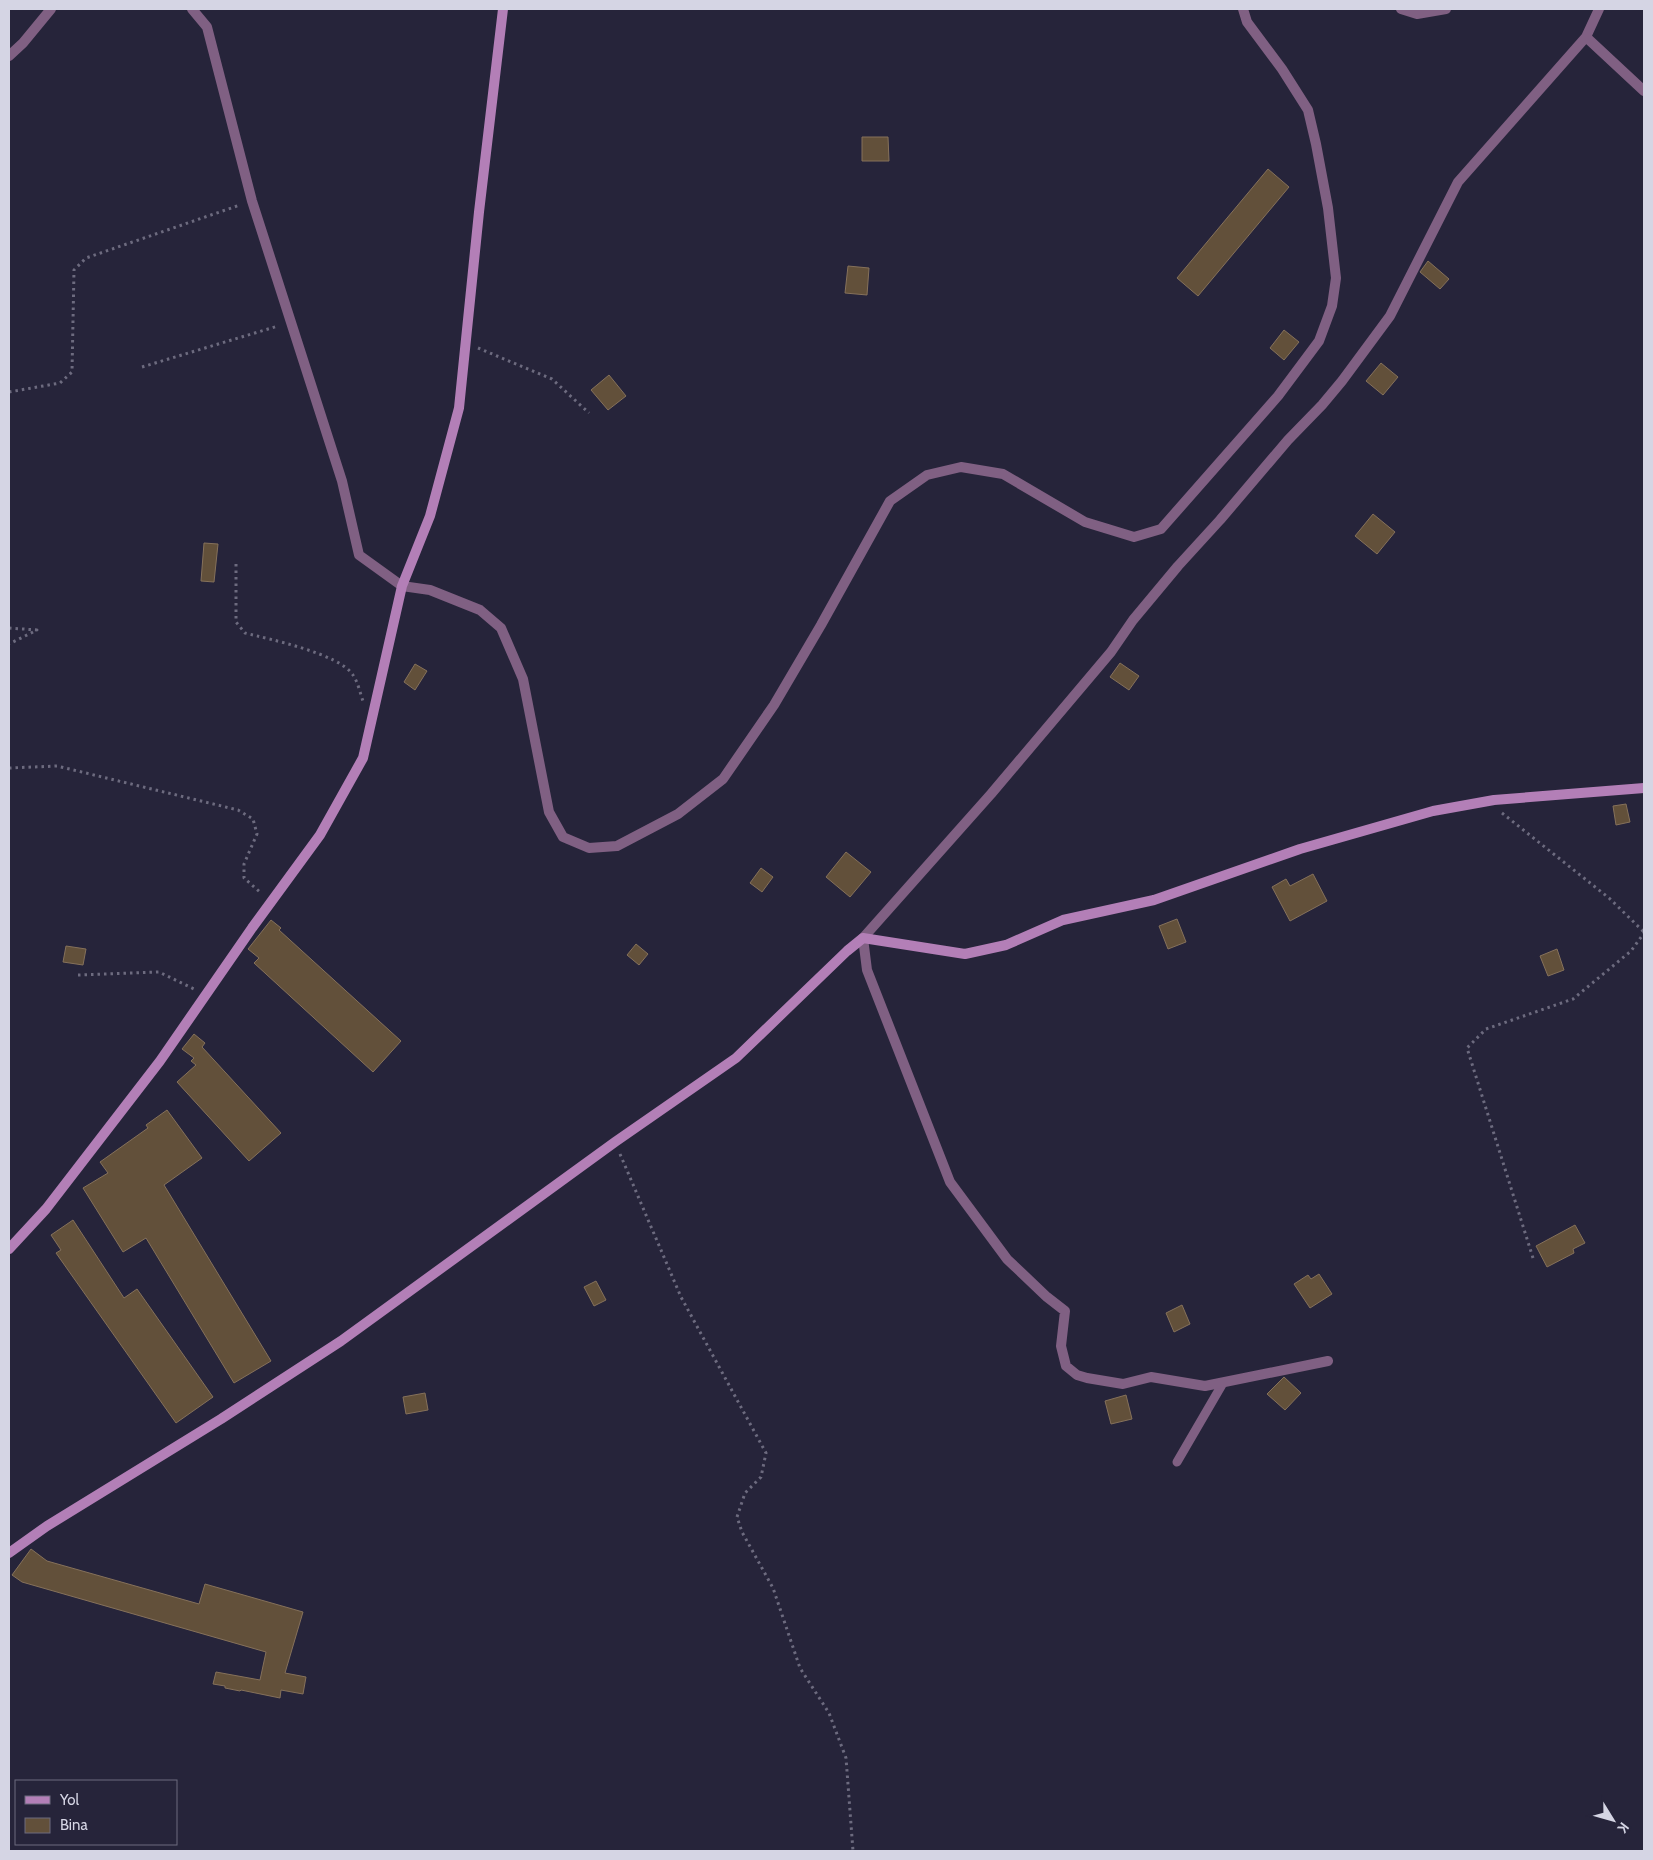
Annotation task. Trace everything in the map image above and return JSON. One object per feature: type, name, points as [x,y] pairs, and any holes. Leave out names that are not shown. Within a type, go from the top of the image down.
[{"type":"main road","points":[[9,1249],[46,1209],[160,1061],[320,835],[362,758],[402,586],[430,516],[459,408],[479,212],[503,9]]},
{"type":"main road","points":[[9,1553],[47,1526],[220,1420],[341,1341],[615,1142],[736,1058],[864,938],[965,954],[1006,945],[1063,920],[1154,900],[1310,846],[1433,811],[1488,801],[1644,788]]},
{"type":"street","points":[[9,56],[23,43],[52,9]]},
{"type":"street","points":[[192,9],[207,27],[252,201],[342,481],[359,555],[402,586],[430,590],[480,610],[501,628],[524,679],[549,812],[563,837],[589,848],[617,846],[678,814],[723,778],[778,697],[821,626],[890,501],[927,475],[961,467],[1003,474],[1085,522],[1134,537],[1161,529],[1278,396],[1319,341],[1332,306],[1336,278],[1328,208],[1308,110],[1282,69],[1247,22],[1243,9]]},
{"type":"street","points":[[1401,9],[1417,14],[1446,9]]},
{"type":"street","points":[[1328,1361],[1205,1386],[1151,1377],[1123,1384],[1077,1375],[1066,1366],[1061,1346],[1065,1311],[1006,1259],[950,1182],[866,970],[864,938],[1111,652],[1134,620],[1178,566],[1342,381],[1390,316],[1458,182],[1586,37],[1599,9]]},
{"type":"street","points":[[1586,37],[1644,91]]},
{"type":"lane","points":[[1177,1462],[1223,1383]]},
{"type":"path","points":[[9,392],[60,384],[72,372],[74,270],[86,258],[252,201]]},
{"type":"path","points":[[142,367],[291,322]]},
{"type":"path","points":[[466,343],[552,380],[589,412]]},
{"type":"path","points":[[236,564],[236,622],[245,633],[292,644],[343,665],[354,675],[370,722]]},
{"type":"path","points":[[9,628],[37,630],[9,644]]},
{"type":"path","points":[[9,768],[57,766],[238,810],[253,819],[257,834],[244,864],[244,878],[271,902]]},
{"type":"path","points":[[1488,801],[1609,898],[1644,932],[1631,952],[1573,999],[1486,1029],[1467,1048],[1533,1258]]},
{"type":"path","points":[[78,975],[159,972],[205,995]]},
{"type":"path","points":[[615,1142],[681,1297],[766,1453],[760,1476],[745,1494],[737,1517],[742,1532],[773,1588],[800,1668],[829,1712],[846,1758],[852,1851]]},
{"type":"building","points":[[862,137],[888,137],[889,161],[862,161]]},
{"type":"building","points":[[1268,169],[1289,187],[1198,296],[1177,278]]},
{"type":"building","points":[[1428,261],[1449,279],[1440,289],[1420,272]]},
{"type":"building","points":[[848,266],[869,268],[867,295],[845,293]]},
{"type":"building","points":[[1284,330],[1299,342],[1284,360],[1270,348]]},
{"type":"building","points":[[1381,363],[1398,377],[1383,395],[1366,381]]},
{"type":"building","points":[[609,375],[626,396],[608,410],[591,390]]},
{"type":"building","points":[[1373,514],[1395,532],[1377,554],[1355,536]]},
{"type":"building","points":[[204,543],[218,544],[214,582],[201,581]]},
{"type":"building","points":[[1120,663],[1139,676],[1129,690],[1110,677]]},
{"type":"building","points":[[415,664],[427,671],[415,690],[404,682]]},
{"type":"building","points":[[1626,804],[1630,822],[1616,825],[1613,806]]},
{"type":"building","points":[[846,852],[871,872],[850,897],[826,877]]},
{"type":"building","points":[[761,868],[773,877],[762,892],[750,883]]},
{"type":"building","points":[[1313,874],[1327,901],[1290,921],[1272,887],[1286,879],[1290,886]]},
{"type":"building","points":[[1177,919],[1186,942],[1168,949],[1159,926]]},
{"type":"building","points":[[271,920],[281,928],[279,930],[401,1041],[373,1072],[254,963],[259,958],[248,949]]},
{"type":"building","points":[[636,944],[648,954],[639,965],[627,955]]},
{"type":"building","points":[[66,946],[86,949],[83,965],[63,962]]},
{"type":"building","points":[[1557,949],[1564,970],[1548,976],[1540,956]]},
{"type":"building","points":[[194,1034],[205,1043],[202,1047],[281,1133],[249,1161],[177,1082],[196,1065],[191,1061],[194,1058],[182,1049]]},
{"type":"building","points":[[167,1110],[202,1158],[164,1185],[271,1361],[234,1383],[146,1238],[123,1252],[83,1188],[108,1173],[100,1162],[148,1128],[146,1125]]},
{"type":"building","points":[[73,1220],[124,1298],[137,1289],[213,1397],[176,1423],[56,1253],[61,1250],[51,1235]]},
{"type":"building","points":[[1575,1225],[1585,1243],[1573,1249],[1574,1253],[1547,1267],[1536,1246]]},
{"type":"building","points":[[1319,1274],[1332,1294],[1310,1308],[1294,1284],[1308,1275],[1311,1279]]},
{"type":"building","points":[[596,1281],[606,1300],[594,1306],[584,1287]]},
{"type":"building","points":[[1182,1305],[1190,1324],[1174,1332],[1166,1313]]},
{"type":"building","points":[[1284,1377],[1301,1393],[1285,1410],[1267,1394]]},
{"type":"building","points":[[425,1393],[428,1410],[406,1414],[403,1397]]},
{"type":"building","points":[[1126,1395],[1132,1419],[1111,1424],[1105,1401]]},
{"type":"building","points":[[31,1549],[47,1561],[199,1604],[205,1584],[303,1612],[285,1673],[306,1677],[303,1694],[281,1690],[280,1698],[213,1684],[216,1672],[260,1680],[266,1652],[22,1582],[12,1575]]}]
